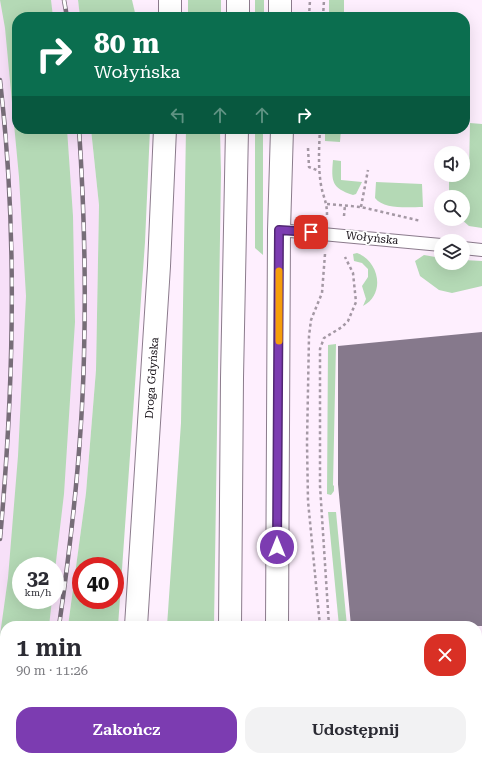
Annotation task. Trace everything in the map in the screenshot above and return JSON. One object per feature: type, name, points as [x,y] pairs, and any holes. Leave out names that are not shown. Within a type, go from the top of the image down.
[{"type":"main road","points":[[170,0],[170,12]]},
{"type":"main road","points":[[238,0],[238,12]]},
{"type":"main road","points":[[280,0],[280,12]]},
{"type":"main road","name":"Droga Gdyńska","points":[[136,621],[157,297],[165,134]]},
{"type":"main road","points":[[230,621],[232,378],[237,134]]},
{"type":"main road","points":[[276,621],[279,230],[282,134]]},
{"type":"lane","name":"Wołyńska","points":[[279,230],[434,244]]},
{"type":"lane","points":[[470,249],[482,250]]},
{"type":"path","points":[[309,12],[310,0]]},
{"type":"path","points":[[323,12],[324,0]]},
{"type":"path","points":[[320,134],[319,171],[321,187],[327,204],[326,234],[322,293],[311,320],[309,336],[306,443],[308,501],[320,621]]},
{"type":"path","points":[[308,144],[309,167],[319,171]]},
{"type":"path","points":[[361,207],[368,170]]},
{"type":"path","points":[[327,204],[361,207],[428,223]]},
{"type":"path","points":[[329,621],[320,486],[320,349],[324,338],[342,327],[348,321],[356,302],[353,273],[343,250],[344,205]]},
{"type":"shaded area","points":[[0,0],[78,0],[79,12],[12,12],[12,134],[92,134],[99,205],[96,370],[86,493],[77,557],[72,557],[72,596],[69,621],[0,621]]},
{"type":"green space","points":[[0,0],[51,0],[52,12],[12,12],[12,102],[5,28]]},
{"type":"green space","points":[[78,0],[132,0],[135,12],[79,12]]},
{"type":"green space","points":[[188,0],[221,0],[221,12],[188,12]]},
{"type":"green space","points":[[255,0],[264,0],[264,12],[255,12]]},
{"type":"green space","points":[[329,0],[344,0],[344,12],[329,12]]},
{"type":"green space","points":[[470,123],[482,124],[482,228],[469,226],[470,190],[449,190],[449,182],[470,182]]},
{"type":"green space","points":[[15,134],[67,134],[73,216],[75,322],[64,494],[57,557],[12,557],[12,609],[51,609],[50,621],[2,621],[8,578],[18,456],[26,296]]},
{"type":"green space","points":[[92,134],[150,134],[145,242],[123,557],[77,557],[86,493],[96,370],[99,205]]},
{"type":"green space","points":[[186,134],[220,134],[221,173],[214,621],[167,621],[181,423]]},
{"type":"green space","points":[[255,134],[263,134],[263,255],[255,248]]},
{"type":"green space","points":[[325,134],[341,134],[340,142],[325,141]]},
{"type":"green space","points":[[333,160],[341,161],[341,180],[362,182],[356,194],[353,195],[341,190],[334,183],[332,174]]},
{"type":"green space","points":[[376,182],[422,184],[423,207],[398,207],[379,202],[375,198]]},
{"type":"green space","points":[[357,253],[365,257],[370,263],[375,270],[377,278],[375,294],[370,301],[363,306],[366,299],[362,286],[368,277],[368,269],[362,263],[354,261],[353,254]]},
{"type":"green space","points":[[424,255],[434,257],[434,270],[470,270],[470,260],[482,261],[482,286],[452,293],[439,290],[420,276],[415,261]]},
{"type":"green space","points":[[336,344],[334,491],[331,495],[327,494],[328,345]]},
{"type":"green space","points":[[328,512],[336,512],[347,621],[339,621]]},
{"type":"green space","points":[[72,596],[72,609],[119,609],[118,621],[69,621]]},
{"type":"building","points":[[482,332],[482,621],[351,621],[338,484],[338,346]]},
{"type":"railway","points":[[64,0],[66,12]]},
{"type":"railway","points":[[0,80],[6,137],[12,252],[11,367],[5,482],[0,539]]},
{"type":"railway","points":[[60,621],[76,491],[83,389],[85,270],[79,134]]},
{"type":"slow traffic","points":[[279,271],[279,341]]},
{"type":"route","points":[[277,547],[279,230],[311,232]]}]
